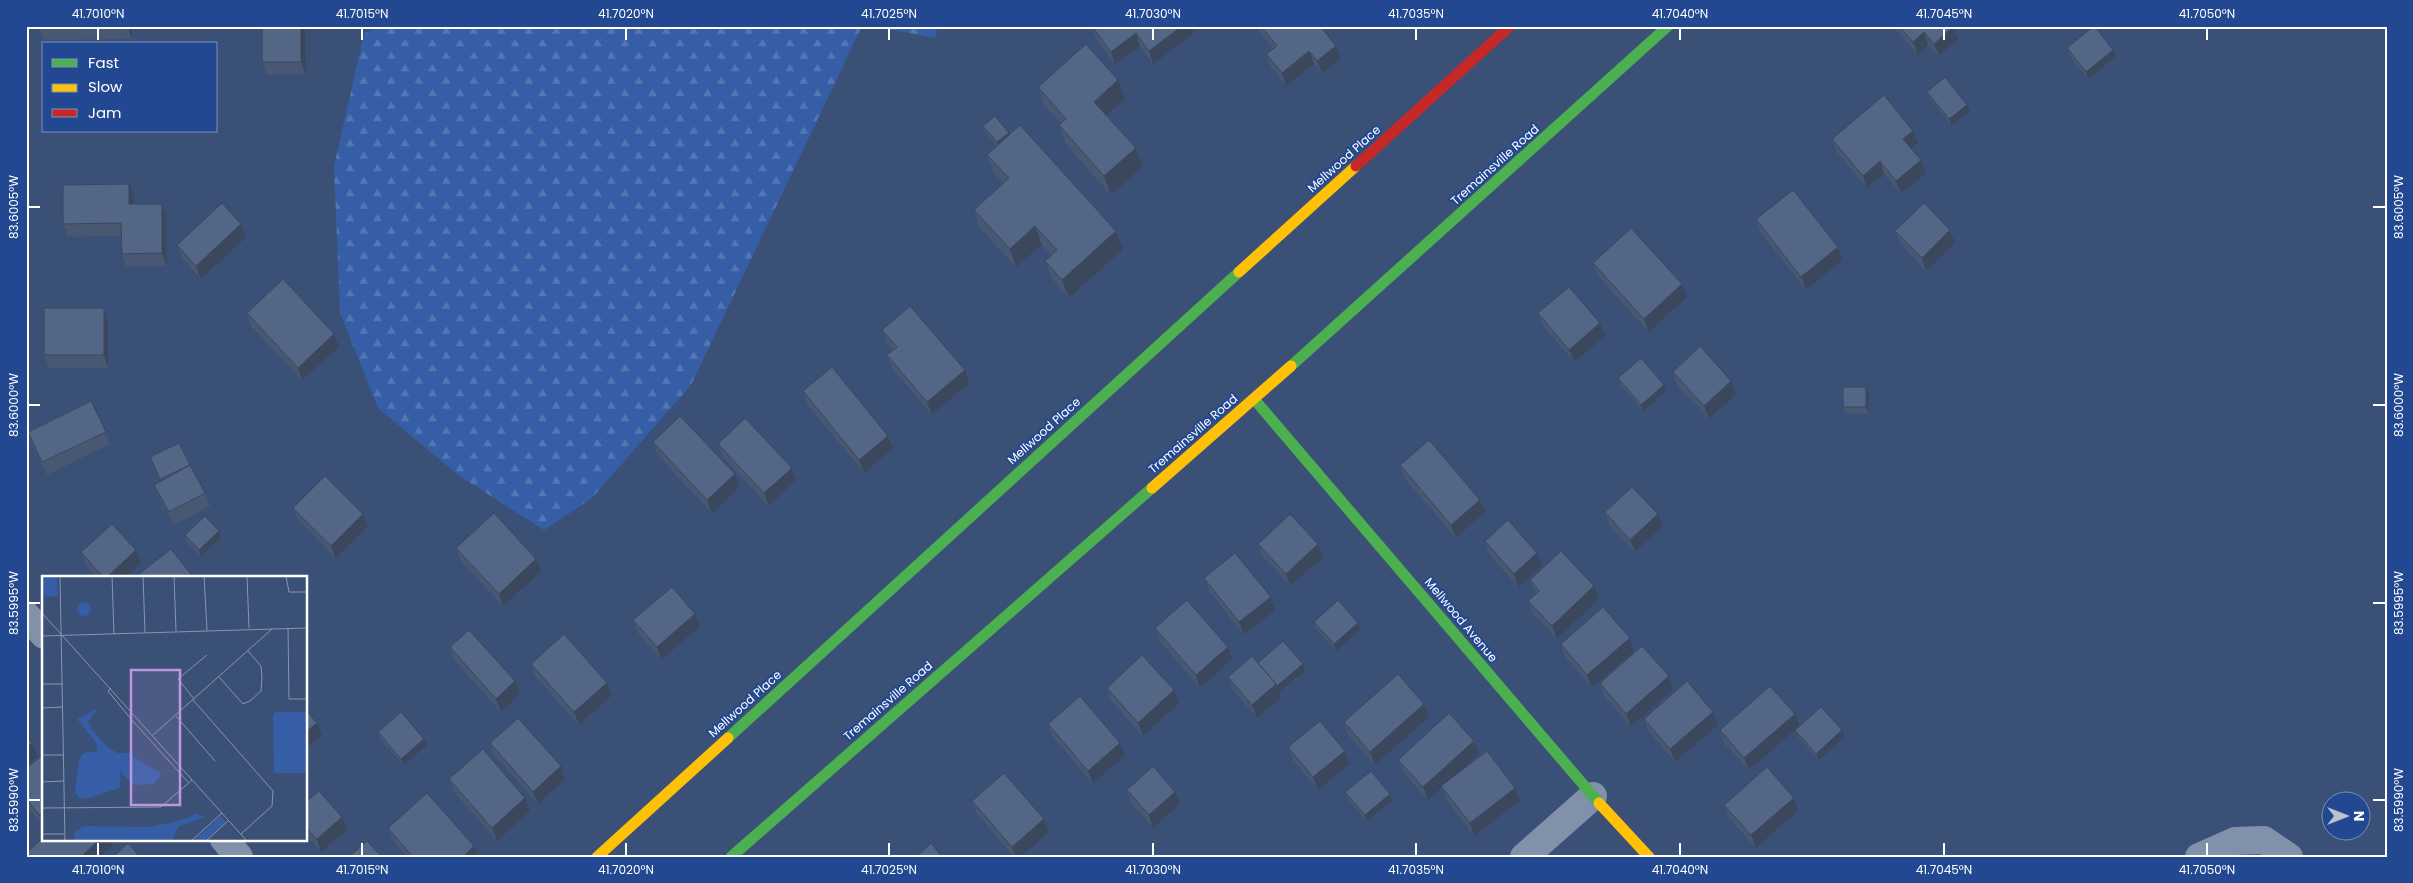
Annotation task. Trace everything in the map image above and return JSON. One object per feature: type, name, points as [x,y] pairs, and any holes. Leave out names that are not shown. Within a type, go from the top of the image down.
[{"type":"street","name":"Mellwood Place","points":[[597,857],[1510,26]]},
{"type":"street","name":"Tremainsville Road","points":[[731,857],[1254,400],[1668,26]]},
{"type":"street","name":"Mellwood Avenue","points":[[1254,400],[1593,796],[1649,857]]},
{"type":"street","points":[[26,615],[42,633]]},
{"type":"street","points":[[1524,857],[1593,796]]},
{"type":"street","points":[[225,840],[239,857]]},
{"type":"street","points":[[2199,857],[2205,852],[2235,841],[2264,840],[2289,857]]},
{"type":"green space","points":[[376,26],[862,26],[691,385],[592,498],[544,530],[458,475],[378,408],[340,313],[334,166],[364,34]]},
{"type":"green space","points":[[871,26],[937,26],[936,38]]},
{"type":"building","points":[[262,26],[301,26],[301,62],[262,62]]},
{"type":"building","points":[[1092,26],[1182,26],[1149,51],[1136,33],[1111,52]]},
{"type":"building","points":[[1261,26],[1320,26],[1336,46],[1317,61],[1309,51],[1282,73],[1266,54],[1277,46]]},
{"type":"building","points":[[1899,26],[1953,27],[1934,44],[1924,32],[1913,42]]},
{"type":"building","points":[[2094,26],[2113,50],[2086,72],[2067,48]]},
{"type":"building","points":[[1086,44],[1118,80],[1094,102],[1136,148],[1104,176],[1059,125],[1066,119],[1038,87]]},
{"type":"building","points":[[1945,77],[1967,105],[1949,119],[1927,92]]},
{"type":"building","points":[[1884,95],[1913,131],[1903,139],[1921,160],[1896,181],[1880,161],[1863,176],[1832,139]]},
{"type":"building","points":[[995,116],[1009,133],[997,142],[983,126]]},
{"type":"building","points":[[1020,125],[1116,231],[1062,280],[1045,261],[1057,250],[1035,226],[1010,249],[974,210],[1009,178],[987,155]]},
{"type":"building","points":[[129,184],[129,204],[162,204],[162,253],[122,254],[121,223],[63,224],[63,185]]},
{"type":"building","points":[[1793,190],[1838,247],[1801,277],[1756,219]]},
{"type":"building","points":[[222,203],[241,224],[196,266],[177,245]]},
{"type":"building","points":[[1924,203],[1950,230],[1922,258],[1895,231]]},
{"type":"building","points":[[1631,228],[1682,284],[1644,319],[1593,263]]},
{"type":"building","points":[[283,279],[334,334],[298,368],[247,313]]},
{"type":"building","points":[[1569,287],[1600,323],[1569,350],[1538,313]]},
{"type":"building","points":[[910,306],[965,370],[927,402],[887,355],[897,347],[882,330]]},
{"type":"building","points":[[44,308],[104,308],[104,355],[44,355]]},
{"type":"building","points":[[1700,346],[1731,381],[1704,406],[1673,372]]},
{"type":"building","points":[[1641,358],[1664,385],[1641,405],[1618,378]]},
{"type":"building","points":[[832,367],[888,436],[859,460],[803,391]]},
{"type":"building","points":[[1843,387],[1866,387],[1866,407],[1843,407]]},
{"type":"building","points":[[91,401],[106,432],[42,462],[28,432]]},
{"type":"building","points":[[680,416],[735,474],[707,500],[653,442]]},
{"type":"building","points":[[745,418],[792,468],[764,493],[718,444]]},
{"type":"building","points":[[1429,440],[1480,500],[1451,525],[1400,465]]},
{"type":"building","points":[[179,443],[190,465],[160,479],[150,457]]},
{"type":"building","points":[[190,465],[205,493],[169,512],[154,485]]},
{"type":"building","points":[[325,476],[363,514],[331,546],[293,508]]},
{"type":"building","points":[[1632,487],[1658,514],[1630,540],[1605,512]]},
{"type":"building","points":[[494,513],[536,559],[499,594],[456,548]]},
{"type":"building","points":[[1290,514],[1318,544],[1286,574],[1258,544]]},
{"type":"building","points":[[205,516],[219,531],[199,550],[185,535]]},
{"type":"building","points":[[1508,520],[1537,553],[1514,574],[1485,541]]},
{"type":"building","points":[[112,524],[136,550],[108,576],[102,576],[81,552]]},
{"type":"building","points":[[171,549],[192,576],[136,576]]},
{"type":"building","points":[[1561,551],[1594,586],[1552,626],[1528,601],[1539,591],[1530,580]]},
{"type":"building","points":[[1235,553],[1271,597],[1239,622],[1204,578]]},
{"type":"building","points":[[672,587],[695,614],[657,647],[633,620]]},
{"type":"building","points":[[1187,600],[1228,647],[1196,675],[1155,628]]},
{"type":"building","points":[[1338,600],[1358,623],[1334,644],[1314,622]]},
{"type":"building","points":[[1603,607],[1630,638],[1587,675],[1561,644]]},
{"type":"building","points":[[469,630],[515,681],[496,699],[450,647]]},
{"type":"building","points":[[564,634],[607,683],[574,712],[531,664]]},
{"type":"building","points":[[1283,641],[1303,664],[1277,686],[1258,663]]},
{"type":"building","points":[[1642,646],[1669,676],[1626,714],[1600,683]]},
{"type":"building","points":[[1142,655],[1174,690],[1138,723],[1107,688]]},
{"type":"building","points":[[1252,656],[1276,684],[1252,705],[1228,677]]},
{"type":"building","points":[[1398,674],[1424,704],[1370,752],[1344,722]]},
{"type":"building","points":[[1687,681],[1713,712],[1670,749],[1644,719]]},
{"type":"building","points":[[1770,686],[1795,714],[1744,758],[1720,730]]},
{"type":"building","points":[[1080,696],[1120,743],[1088,771],[1048,724]]},
{"type":"building","points":[[1821,707],[1842,730],[1816,754],[1795,730]]},
{"type":"building","points":[[308,712],[317,723],[308,730]]},
{"type":"building","points":[[401,712],[424,739],[401,759],[378,732]]},
{"type":"building","points":[[1449,713],[1474,741],[1423,787],[1398,760]]},
{"type":"building","points":[[518,718],[561,766],[533,792],[490,743]]},
{"type":"building","points":[[1320,721],[1345,751],[1313,777],[1288,747]]},
{"type":"building","points":[[26,736],[32,743],[26,749]]},
{"type":"building","points":[[483,749],[525,798],[492,828],[449,779]]},
{"type":"building","points":[[1487,751],[1515,788],[1470,823],[1441,786]]},
{"type":"building","points":[[42,756],[42,813],[39,815],[26,798],[26,768]]},
{"type":"building","points":[[1153,766],[1175,792],[1149,815],[1127,790]]},
{"type":"building","points":[[1767,767],[1794,798],[1751,835],[1724,805]]},
{"type":"building","points":[[1371,771],[1390,794],[1365,815],[1345,792]]},
{"type":"building","points":[[1004,773],[1044,819],[1012,847],[972,801]]},
{"type":"building","points":[[319,791],[342,817],[317,839],[308,830],[308,800]]},
{"type":"building","points":[[427,793],[474,846],[463,857],[413,857],[388,828]]},
{"type":"building","points":[[42,839],[99,840],[81,857],[31,857],[27,852]]},
{"type":"building","points":[[367,841],[382,857],[349,857]]},
{"type":"building","points":[[128,843],[140,857],[113,857]]},
{"type":"building","points":[[931,843],[942,857],[916,857]]},
{"type":"traffic: fast","points":[[1291,366],[1668,26]]},
{"type":"traffic: fast","points":[[728,738],[1239,272]]},
{"type":"traffic: fast","points":[[1254,399],[1599,803]]},
{"type":"traffic: fast","points":[[731,857],[1152,488]]},
{"type":"traffic: slow","points":[[1239,272],[1356,166]]},
{"type":"traffic: slow","points":[[1152,488],[1291,366]]},
{"type":"traffic: slow","points":[[597,857],[728,738]]},
{"type":"traffic: slow","points":[[1599,803],[1649,857]]},
{"type":"traffic: jam","points":[[1356,166],[1510,26]]}]
